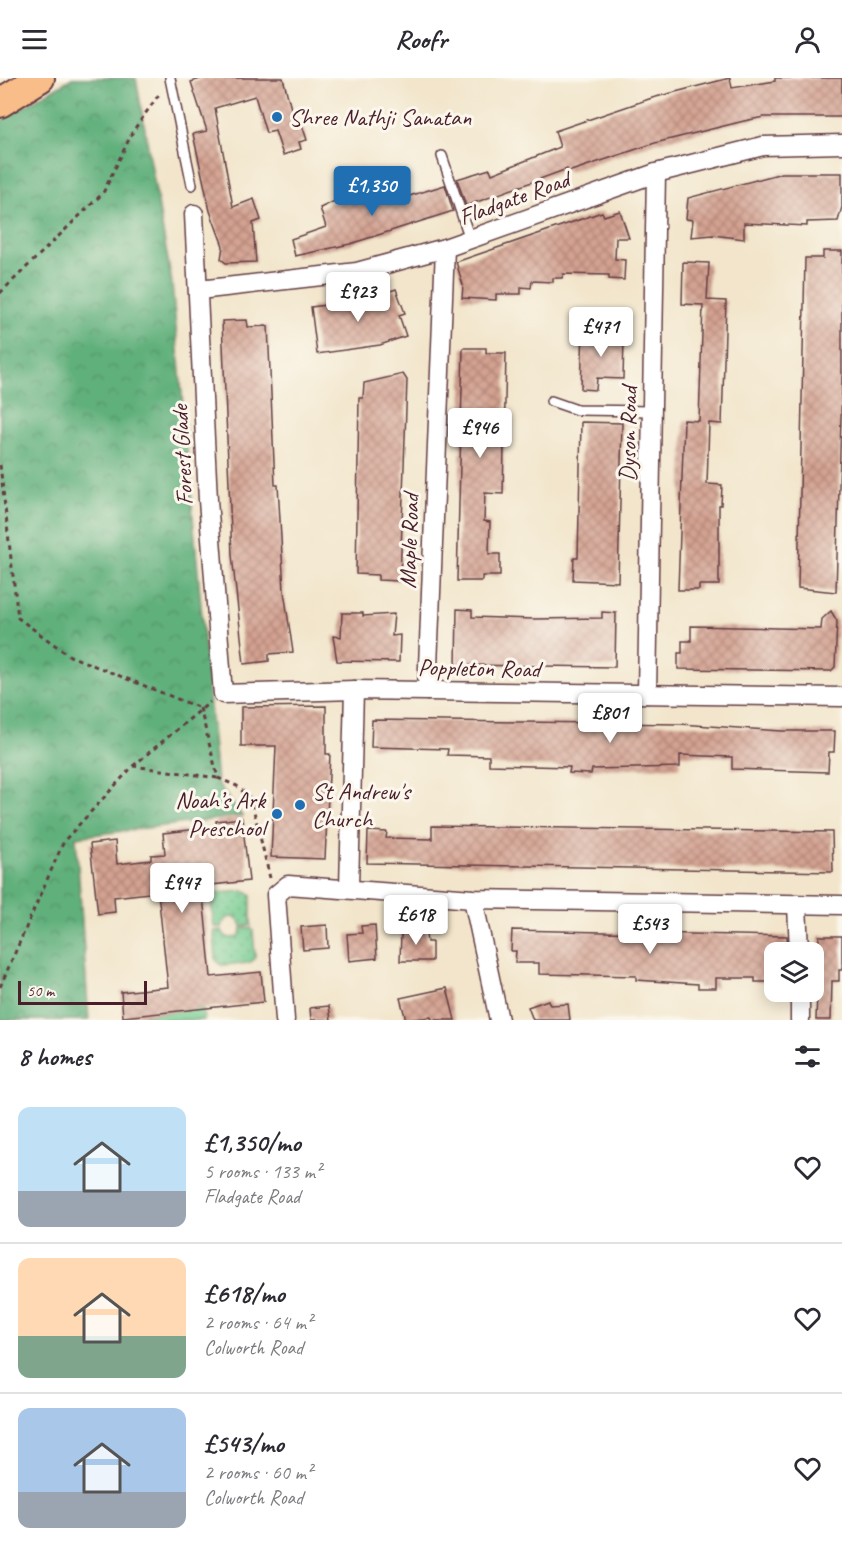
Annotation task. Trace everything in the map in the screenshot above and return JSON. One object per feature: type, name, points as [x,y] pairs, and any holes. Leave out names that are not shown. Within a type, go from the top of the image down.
[{"type":"main road","points":[[0,103],[40,78]]},
{"type":"street","name":"Fladgate Road","points":[[199,290],[357,272],[445,248],[656,174],[763,146],[842,144]]},
{"type":"street","name":"Dyson Road","points":[[647,694],[656,174]]},
{"type":"street","name":"Forest Glade","points":[[194,214],[208,500],[223,694]]},
{"type":"street","name":"Maple Road","points":[[427,692],[445,248]]},
{"type":"street","name":"Poppleton Road","points":[[223,694],[354,690],[842,697]]},
{"type":"street","points":[[349,888],[354,690]]},
{"type":"street","points":[[285,1020],[276,895],[288,885],[473,899],[842,905]]},
{"type":"street","points":[[473,899],[499,1020]]},
{"type":"street","points":[[797,904],[799,942]]},
{"type":"street","points":[[800,1002],[800,1020]]},
{"type":"lane","points":[[170,78],[192,185]]},
{"type":"lane","points":[[442,156],[470,239]]},
{"type":"lane","points":[[551,401],[577,410],[652,411]]},
{"type":"path","points":[[0,293],[103,193],[133,131],[170,78]]},
{"type":"path","points":[[0,465],[18,618],[70,656],[200,708]]},
{"type":"path","points":[[0,987],[64,841],[134,766],[200,708]]},
{"type":"path","points":[[200,708],[218,777]]},
{"type":"path","points":[[134,766],[218,777],[237,786],[251,798],[267,868],[276,895]]},
{"type":"green space","points":[[72,78],[136,78],[172,283],[217,783],[242,816],[76,837],[89,1020],[0,1020],[0,121]]},
{"type":"green space","points":[[244,891],[251,895],[251,925],[242,926],[237,918],[229,917],[222,927],[214,927],[211,898],[216,893]]},
{"type":"green space","points":[[242,928],[251,928],[253,931],[255,957],[250,963],[221,965],[216,960],[214,931],[222,930],[228,938],[233,938],[239,936]]},
{"type":"green space","points":[[203,1008],[204,1020],[145,1020],[145,1015]]},
{"type":"building","points":[[203,78],[283,78],[295,124],[301,122],[307,140],[299,142],[301,149],[283,155],[275,131],[266,133],[255,96],[215,108],[233,207],[254,199],[261,220],[253,223],[256,262],[226,263],[221,259],[223,246],[210,211],[193,134],[207,131],[191,82]]},
{"type":"building","points":[[730,78],[732,88],[775,81],[775,78],[842,78],[842,117],[764,117],[744,121],[655,143],[568,172],[567,169],[466,206],[457,179],[490,169],[492,174],[560,147],[555,131],[652,98]]},
{"type":"building","points":[[782,173],[842,173],[842,207],[838,221],[807,222],[807,226],[744,223],[744,239],[713,235],[691,237],[693,220],[686,219],[688,198]]},
{"type":"building","points":[[401,183],[406,197],[445,185],[453,211],[350,244],[295,256],[291,239],[326,227],[320,208],[339,199],[340,203]]},
{"type":"building","points":[[620,211],[629,238],[616,238],[615,259],[625,260],[624,280],[609,279],[609,275],[563,274],[562,278],[553,278],[553,282],[532,281],[531,288],[521,287],[521,294],[496,294],[496,300],[462,298],[463,285],[456,262],[602,212],[604,216]]},
{"type":"building","points":[[823,251],[842,251],[842,384],[836,592],[798,588],[805,258],[823,258]]},
{"type":"building","points":[[683,262],[709,263],[707,300],[726,301],[722,424],[709,423],[707,484],[722,485],[721,505],[719,505],[719,585],[699,585],[699,590],[678,590],[684,420],[699,421],[703,305],[682,304]]},
{"type":"building","points":[[396,289],[405,313],[399,315],[406,336],[380,345],[317,354],[311,307],[365,300]]},
{"type":"building","points":[[247,320],[248,327],[268,326],[275,485],[278,485],[284,591],[293,652],[269,654],[269,661],[244,664],[232,555],[222,321]]},
{"type":"building","points":[[583,328],[600,328],[599,336],[624,337],[623,379],[597,378],[596,390],[581,389]]},
{"type":"building","points":[[463,348],[486,348],[486,353],[506,353],[503,494],[485,493],[484,521],[490,522],[489,554],[500,554],[500,576],[482,576],[482,581],[457,581]]},
{"type":"building","points":[[403,374],[407,380],[400,581],[378,580],[378,575],[356,574],[359,398],[363,398],[364,383]]},
{"type":"building","points":[[581,422],[622,423],[618,582],[573,580],[574,558],[578,558]]},
{"type":"building","points":[[457,609],[472,610],[472,617],[534,619],[602,618],[602,612],[616,613],[615,667],[456,665]]},
{"type":"building","points":[[831,611],[837,621],[835,667],[831,671],[678,669],[678,653],[682,653],[682,641],[691,641],[691,626],[821,629],[822,619]]},
{"type":"building","points":[[342,613],[363,613],[363,616],[394,614],[392,636],[400,635],[399,662],[337,661],[333,636],[341,637]]},
{"type":"building","name":"St Andrew's Church","points":[[326,706],[326,754],[330,754],[325,859],[271,857],[276,746],[241,746],[241,707]]},
{"type":"building","points":[[372,720],[680,724],[782,731],[835,731],[834,752],[829,752],[828,772],[732,769],[732,757],[680,755],[680,767],[592,769],[591,774],[569,773],[570,767],[489,765],[489,756],[447,755],[448,749],[371,747]]},
{"type":"building","points":[[242,818],[249,881],[202,886],[211,977],[261,972],[264,1002],[123,1017],[121,992],[168,987],[158,892],[114,897],[115,912],[98,914],[90,844],[115,841],[117,864],[151,860],[151,855],[165,854],[163,833],[217,827],[216,821]]},
{"type":"building","points":[[432,826],[832,832],[833,872],[367,863],[368,831],[387,832],[386,838],[432,839]]},
{"type":"building","points":[[327,925],[328,948],[303,950],[301,927]]},
{"type":"building","points":[[375,925],[377,958],[349,961],[347,934],[362,933],[361,926]]},
{"type":"building","points":[[410,926],[425,926],[427,942],[432,942],[432,961],[400,961],[401,934],[410,934]]},
{"type":"building","points":[[512,930],[787,936],[787,942],[764,942],[764,982],[755,982],[755,978],[716,978],[716,988],[698,988],[698,984],[636,980],[636,976],[539,974],[539,963],[515,963],[516,951],[511,951]]},
{"type":"building","points":[[819,936],[842,936],[842,970],[839,970],[839,981],[832,981],[831,1020],[816,1020],[817,1002],[824,1002],[824,942],[819,942]]},
{"type":"building","points":[[447,988],[455,1020],[432,1020],[431,1017],[406,1020],[400,998]]},
{"type":"building","points":[[548,1000],[550,1005],[568,1004],[570,1020],[533,1020],[528,1007]]},
{"type":"building","points":[[329,1006],[331,1020],[311,1020],[310,1008]]},
{"type":"place","name":"Shree Nathji Sanatan","points":[[277,117]]},
{"type":"place","name":"St Andrew's Church","points":[[300,805]]},
{"type":"place","name":"Noah’s Ark Preschool","points":[[277,814]]}]
